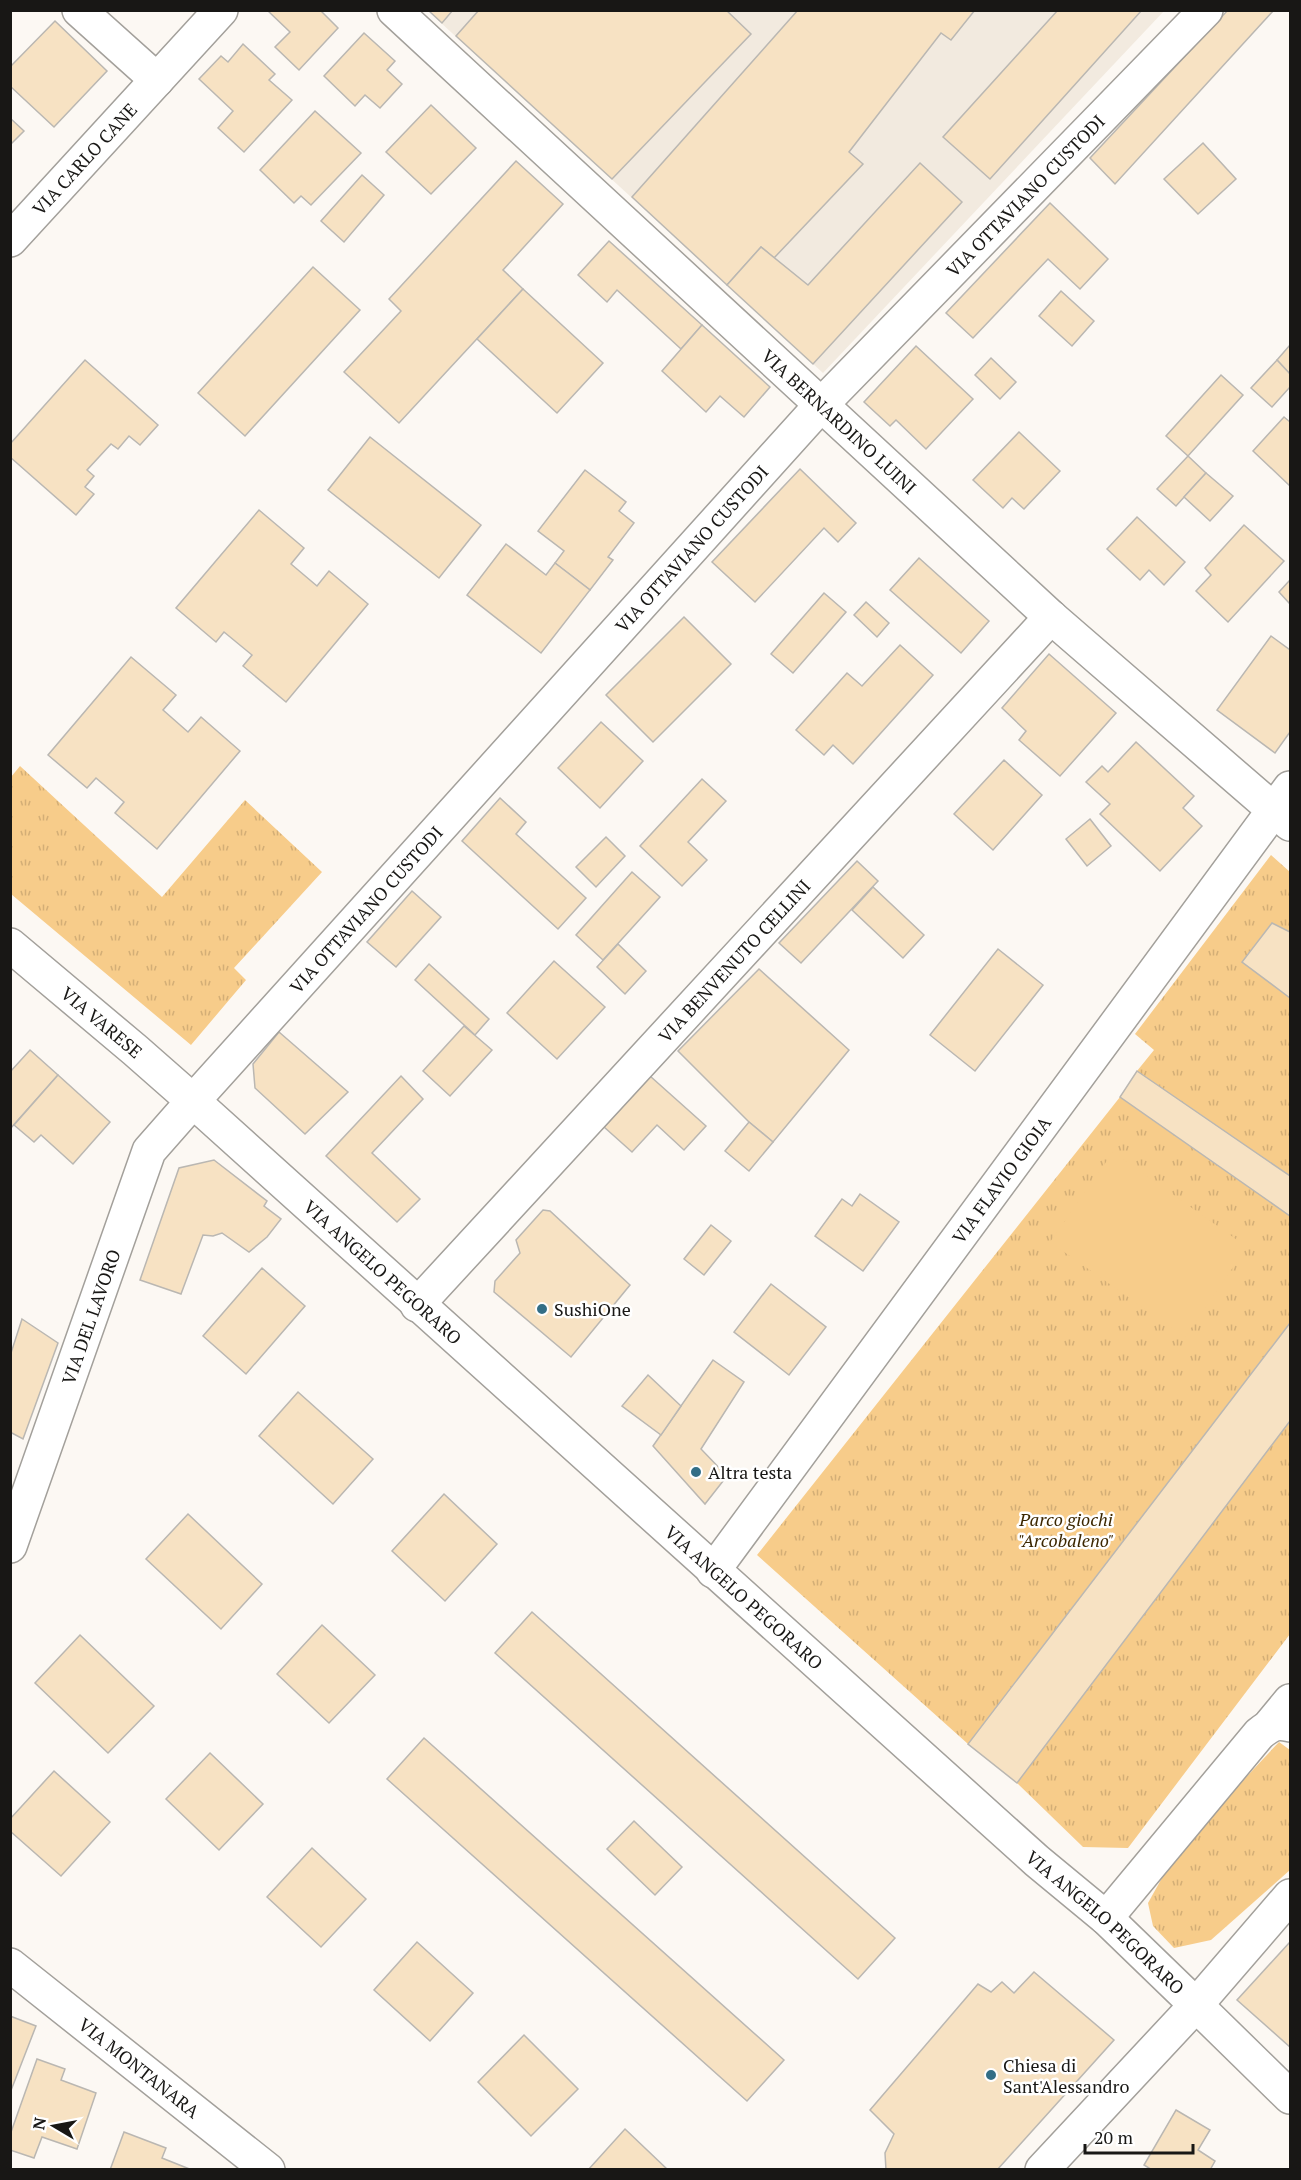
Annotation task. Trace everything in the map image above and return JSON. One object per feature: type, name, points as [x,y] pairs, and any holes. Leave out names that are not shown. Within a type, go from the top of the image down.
[{"type":"street","points":[[79,10],[157,80]]},
{"type":"street","name":"VIA CARLO CANE","points":[[10,240],[221,10]]},
{"type":"street","name":"VIA BERNARDINO LUINI","points":[[394,10],[1051,617],[1285,807]]},
{"type":"street","name":"VIA OTTAVIANO CUSTODI","points":[[193,1101],[821,405],[1206,10]]},
{"type":"street","name":"VIA BENVENUTO CELLINI","points":[[417,1305],[1051,617]]},
{"type":"street","name":"VIA FLAVIO GIOIA","points":[[713,1571],[1285,807]]},
{"type":"street","name":"VIA VARESE","points":[[10,945],[193,1101]]},
{"type":"street","name":"VIA ANGELO PEGORARO","points":[[193,1101],[1037,1861],[1106,1918],[1290,2097]]},
{"type":"street","name":"VIA DEL LAVORO","points":[[10,1546],[149,1151],[193,1101]]},
{"type":"street","points":[[1106,1918],[1259,1734],[1284,1717]]},
{"type":"street","points":[[1042,2169],[1196,2005],[1290,1896]]},
{"type":"street","name":"VIA MONTANARA","points":[[10,1965],[268,2169]]},
{"type":"shaded area","points":[[428,11],[1164,11],[823,373]]},
{"type":"green space","points":[[20,766],[162,897],[245,800],[322,872],[234,968],[246,980],[191,1045],[11,894],[11,777]]},
{"type":"green space","name":"Parco giochi \"Arcobaleno\"","points":[[1271,855],[1290,872],[1290,1634],[1128,1848],[1083,1847],[1017,1783],[968,1744],[757,1555],[1120,1097],[1154,1050],[1135,1034]]},
{"type":"green space","points":[[1113,1152],[1247,1247],[1185,1337],[1050,1242]]},
{"type":"green space","points":[[1279,1742],[1290,1750],[1290,1870],[1211,1940],[1174,1948],[1153,1926],[1148,1903],[1177,1851]]},
{"type":"building","points":[[267,10],[320,10],[338,28],[299,70],[275,47],[290,32]]},
{"type":"building","points":[[428,10],[453,10],[442,23]]},
{"type":"building","points":[[479,10],[726,10],[751,34],[612,179],[456,36]]},
{"type":"building","points":[[798,10],[975,10],[951,40],[941,33],[849,152],[863,164],[774,258],[761,247],[727,285],[632,197]]},
{"type":"building","points":[[1058,10],[1142,10],[990,179],[943,137]]},
{"type":"building","points":[[1228,10],[1274,10],[1115,184],[1090,158]]},
{"type":"building","points":[[55,21],[107,71],[54,127],[10,86],[10,67]]},
{"type":"building","points":[[364,33],[395,61],[387,70],[402,84],[380,108],[365,95],[355,106],[324,76]]},
{"type":"building","points":[[243,44],[275,74],[269,80],[292,100],[244,152],[218,128],[233,111],[199,79],[221,56],[228,62]]},
{"type":"building","points":[[431,105],[476,148],[431,194],[386,152]]},
{"type":"building","points":[[315,111],[361,153],[311,205],[301,196],[294,203],[260,170]]},
{"type":"building","points":[[10,118],[24,131],[10,145]]},
{"type":"building","points":[[1203,143],[1236,179],[1198,214],[1164,179]]},
{"type":"building","points":[[516,161],[563,204],[503,270],[523,289],[399,423],[344,372],[401,311],[389,299]]},
{"type":"building","points":[[920,163],[962,202],[813,364],[727,285],[761,247],[808,285]]},
{"type":"building","points":[[362,175],[384,195],[344,242],[321,221]]},
{"type":"building","points":[[1050,203],[1108,259],[1080,289],[1048,259],[973,338],[946,313]]},
{"type":"building","points":[[609,241],[702,325],[681,349],[617,290],[607,302],[578,275]]},
{"type":"building","points":[[313,267],[360,310],[245,436],[198,393]]},
{"type":"building","points":[[523,289],[603,363],[557,413],[477,339]]},
{"type":"building","points":[[1061,291],[1094,321],[1072,346],[1039,316]]},
{"type":"building","points":[[702,325],[770,387],[744,417],[720,396],[706,412],[662,371]]},
{"type":"building","points":[[1290,345],[1290,374],[1277,360]]},
{"type":"building","points":[[916,346],[973,399],[926,449],[896,420],[890,426],[864,402]]},
{"type":"building","points":[[991,358],[1016,382],[1000,399],[975,375]]},
{"type":"building","points":[[85,360],[158,425],[140,445],[129,436],[118,449],[111,444],[87,470],[94,476],[85,487],[94,494],[76,515],[10,457],[10,444]]},
{"type":"building","points":[[1277,360],[1290,374],[1290,387],[1272,407],[1251,388]]},
{"type":"building","points":[[1221,375],[1243,395],[1188,456],[1166,436]]},
{"type":"building","points":[[1284,417],[1290,422],[1290,486],[1253,451]]},
{"type":"building","points":[[1019,432],[1060,471],[1024,509],[1012,498],[1003,508],[973,480]]},
{"type":"building","points":[[370,437],[481,525],[439,578],[328,490]]},
{"type":"building","points":[[1188,456],[1206,473],[1176,506],[1157,489]]},
{"type":"building","points":[[800,469],[856,523],[838,542],[824,528],[755,602],[712,562]]},
{"type":"building","points":[[585,470],[626,502],[619,511],[634,523],[608,557],[613,560],[590,590],[555,563],[564,551],[538,531]]},
{"type":"building","points":[[1206,473],[1233,496],[1210,521],[1184,497]]},
{"type":"building","points":[[259,510],[304,548],[291,564],[317,586],[329,571],[368,604],[286,702],[243,666],[252,655],[224,632],[216,642],[176,608]]},
{"type":"building","points":[[1137,517],[1185,562],[1164,585],[1149,570],[1140,580],[1107,549]]},
{"type":"building","points":[[1244,525],[1284,561],[1228,622],[1196,591],[1211,575],[1205,568]]},
{"type":"building","points":[[506,544],[546,575],[555,563],[590,590],[541,653],[467,595]]},
{"type":"building","points":[[919,558],[989,621],[961,653],[890,590]]},
{"type":"building","points":[[1290,580],[1290,604],[1279,592]]},
{"type":"building","points":[[824,593],[846,612],[793,673],[771,654]]},
{"type":"building","points":[[866,602],[889,623],[877,637],[854,615]]},
{"type":"building","points":[[684,617],[731,664],[653,742],[606,695]]},
{"type":"building","points":[[1271,636],[1290,650],[1290,732],[1275,753],[1217,710]]},
{"type":"building","points":[[900,645],[933,675],[853,764],[833,745],[824,755],[796,730],[847,673],[862,686]]},
{"type":"building","points":[[1049,654],[1116,713],[1060,776],[1019,740],[1026,731],[1002,708]]},
{"type":"building","points":[[131,657],[176,695],[163,710],[188,732],[201,717],[240,751],[157,849],[115,813],[124,802],[96,778],[87,788],[48,755]]},
{"type":"building","points":[[601,722],[643,761],[600,808],[558,768]]},
{"type":"building","points":[[1136,742],[1194,796],[1183,808],[1202,826],[1160,871],[1100,814],[1110,804],[1086,782],[1102,766],[1108,772]]},
{"type":"building","points":[[1004,760],[1042,795],[993,850],[954,814]]},
{"type":"building","points":[[702,779],[726,801],[688,842],[707,860],[682,886],[640,846]]},
{"type":"building","points":[[500,798],[526,822],[516,834],[586,898],[558,929],[462,841]]},
{"type":"building","points":[[1090,819],[1111,846],[1087,866],[1066,839]]},
{"type":"building","points":[[606,837],[625,856],[596,887],[576,867]]},
{"type":"building","points":[[857,861],[878,881],[801,963],[779,943]]},
{"type":"building","points":[[632,872],[660,897],[603,960],[576,935]]},
{"type":"building","points":[[873,887],[924,935],[903,958],[852,910]]},
{"type":"building","points":[[412,891],[441,917],[396,967],[367,942]]},
{"type":"building","points":[[1272,923],[1290,932],[1290,998],[1242,962]]},
{"type":"building","points":[[618,944],[646,971],[625,994],[597,967]]},
{"type":"building","points":[[998,949],[1043,985],[975,1071],[930,1035]]},
{"type":"building","points":[[554,961],[605,1007],[557,1059],[507,1013]]},
{"type":"building","points":[[429,964],[489,1019],[475,1035],[415,980]]},
{"type":"building","points":[[759,969],[849,1050],[773,1142],[749,1122],[678,1051]]},
{"type":"building","points":[[464,1026],[492,1050],[450,1096],[423,1071]]},
{"type":"building","points":[[279,1032],[348,1092],[305,1134],[255,1088],[253,1064]]},
{"type":"building","points":[[30,1050],[58,1075],[10,1129],[10,1072]]},
{"type":"building","points":[[1137,1071],[1290,1176],[1290,1216],[1120,1097]]},
{"type":"building","points":[[58,1075],[110,1122],[73,1164],[41,1135],[34,1142],[14,1125]]},
{"type":"building","points":[[401,1076],[423,1099],[372,1153],[420,1199],[397,1222],[326,1156]]},
{"type":"building","points":[[650,1076],[706,1126],[684,1150],[657,1125],[632,1152],[604,1127]]},
{"type":"building","points":[[749,1122],[773,1142],[749,1171],[725,1151]]},
{"type":"building","points":[[214,1160],[267,1201],[264,1206],[281,1219],[267,1237],[249,1252],[222,1233],[213,1236],[203,1235],[181,1294],[140,1280],[179,1168]]},
{"type":"building","points":[[860,1194],[899,1222],[863,1271],[815,1236],[842,1199],[852,1206]]},
{"type":"building","points":[[543,1210],[550,1211],[630,1285],[571,1357],[494,1292],[495,1281],[520,1253],[516,1240]]},
{"type":"building","points":[[711,1225],[731,1241],[704,1275],[684,1259]]},
{"type":"building","points":[[262,1268],[305,1306],[246,1374],[203,1336]]},
{"type":"building","points":[[771,1284],[826,1327],[789,1375],[734,1332]]},
{"type":"building","points":[[22,1319],[58,1343],[23,1439],[10,1432],[10,1356]]},
{"type":"building","points":[[1290,1323],[1290,1421],[1017,1783],[968,1744]]},
{"type":"building","points":[[713,1360],[744,1382],[701,1449],[727,1476],[705,1504],[653,1446]]},
{"type":"building","points":[[648,1375],[681,1406],[661,1435],[622,1406]]},
{"type":"building","points":[[298,1392],[373,1459],[333,1504],[259,1436]]},
{"type":"building","points":[[444,1494],[497,1544],[445,1601],[392,1551]]},
{"type":"building","points":[[188,1514],[262,1584],[221,1629],[146,1559]]},
{"type":"building","points":[[532,1612],[895,1938],[858,1979],[495,1653]]},
{"type":"building","points":[[322,1625],[375,1675],[329,1723],[277,1674]]},
{"type":"building","points":[[80,1635],[154,1706],[108,1753],[35,1683]]},
{"type":"building","points":[[424,1738],[784,2060],[747,2101],[387,1779]]},
{"type":"building","points":[[210,1753],[263,1804],[219,1850],[166,1799]]},
{"type":"building","points":[[54,1771],[110,1822],[61,1876],[10,1831],[10,1819]]},
{"type":"building","points":[[634,1821],[682,1867],[655,1895],[607,1849]]},
{"type":"building","points":[[312,1848],[366,1899],[321,1947],[267,1897]]},
{"type":"building","points":[[417,1942],[473,1993],[430,2041],[374,1990]]},
{"type":"building","points":[[1290,1942],[1290,2047],[1237,2000]]},
{"type":"building","name":"Chiesa di Sant'Alessandro","points":[[1034,1972],[1114,2040],[997,2170],[886,2170],[885,2153],[894,2134],[870,2110],[978,1984],[991,1992],[1002,1982],[1014,1993]]},
{"type":"building","points":[[10,2016],[36,2026],[10,2093]]},
{"type":"building","points":[[524,2035],[578,2089],[531,2136],[478,2082]]},
{"type":"building","points":[[37,2059],[65,2069],[61,2080],[96,2093],[77,2149],[42,2137],[34,2158],[10,2150],[10,2135]]},
{"type":"building","points":[[1176,2110],[1210,2130],[1198,2150],[1215,2161],[1210,2170],[1152,2170],[1144,2165]]},
{"type":"building","points":[[625,2129],[668,2170],[588,2170]]},
{"type":"building","points":[[124,2132],[166,2148],[162,2158],[192,2170],[110,2170]]},
{"type":"place","name":"SushiOne","points":[[542,1309]]},
{"type":"place","name":"Altra testa","points":[[696,1472]]},
{"type":"place","name":"Chiesa di Sant'Alessandro","points":[[991,2075]]}]
